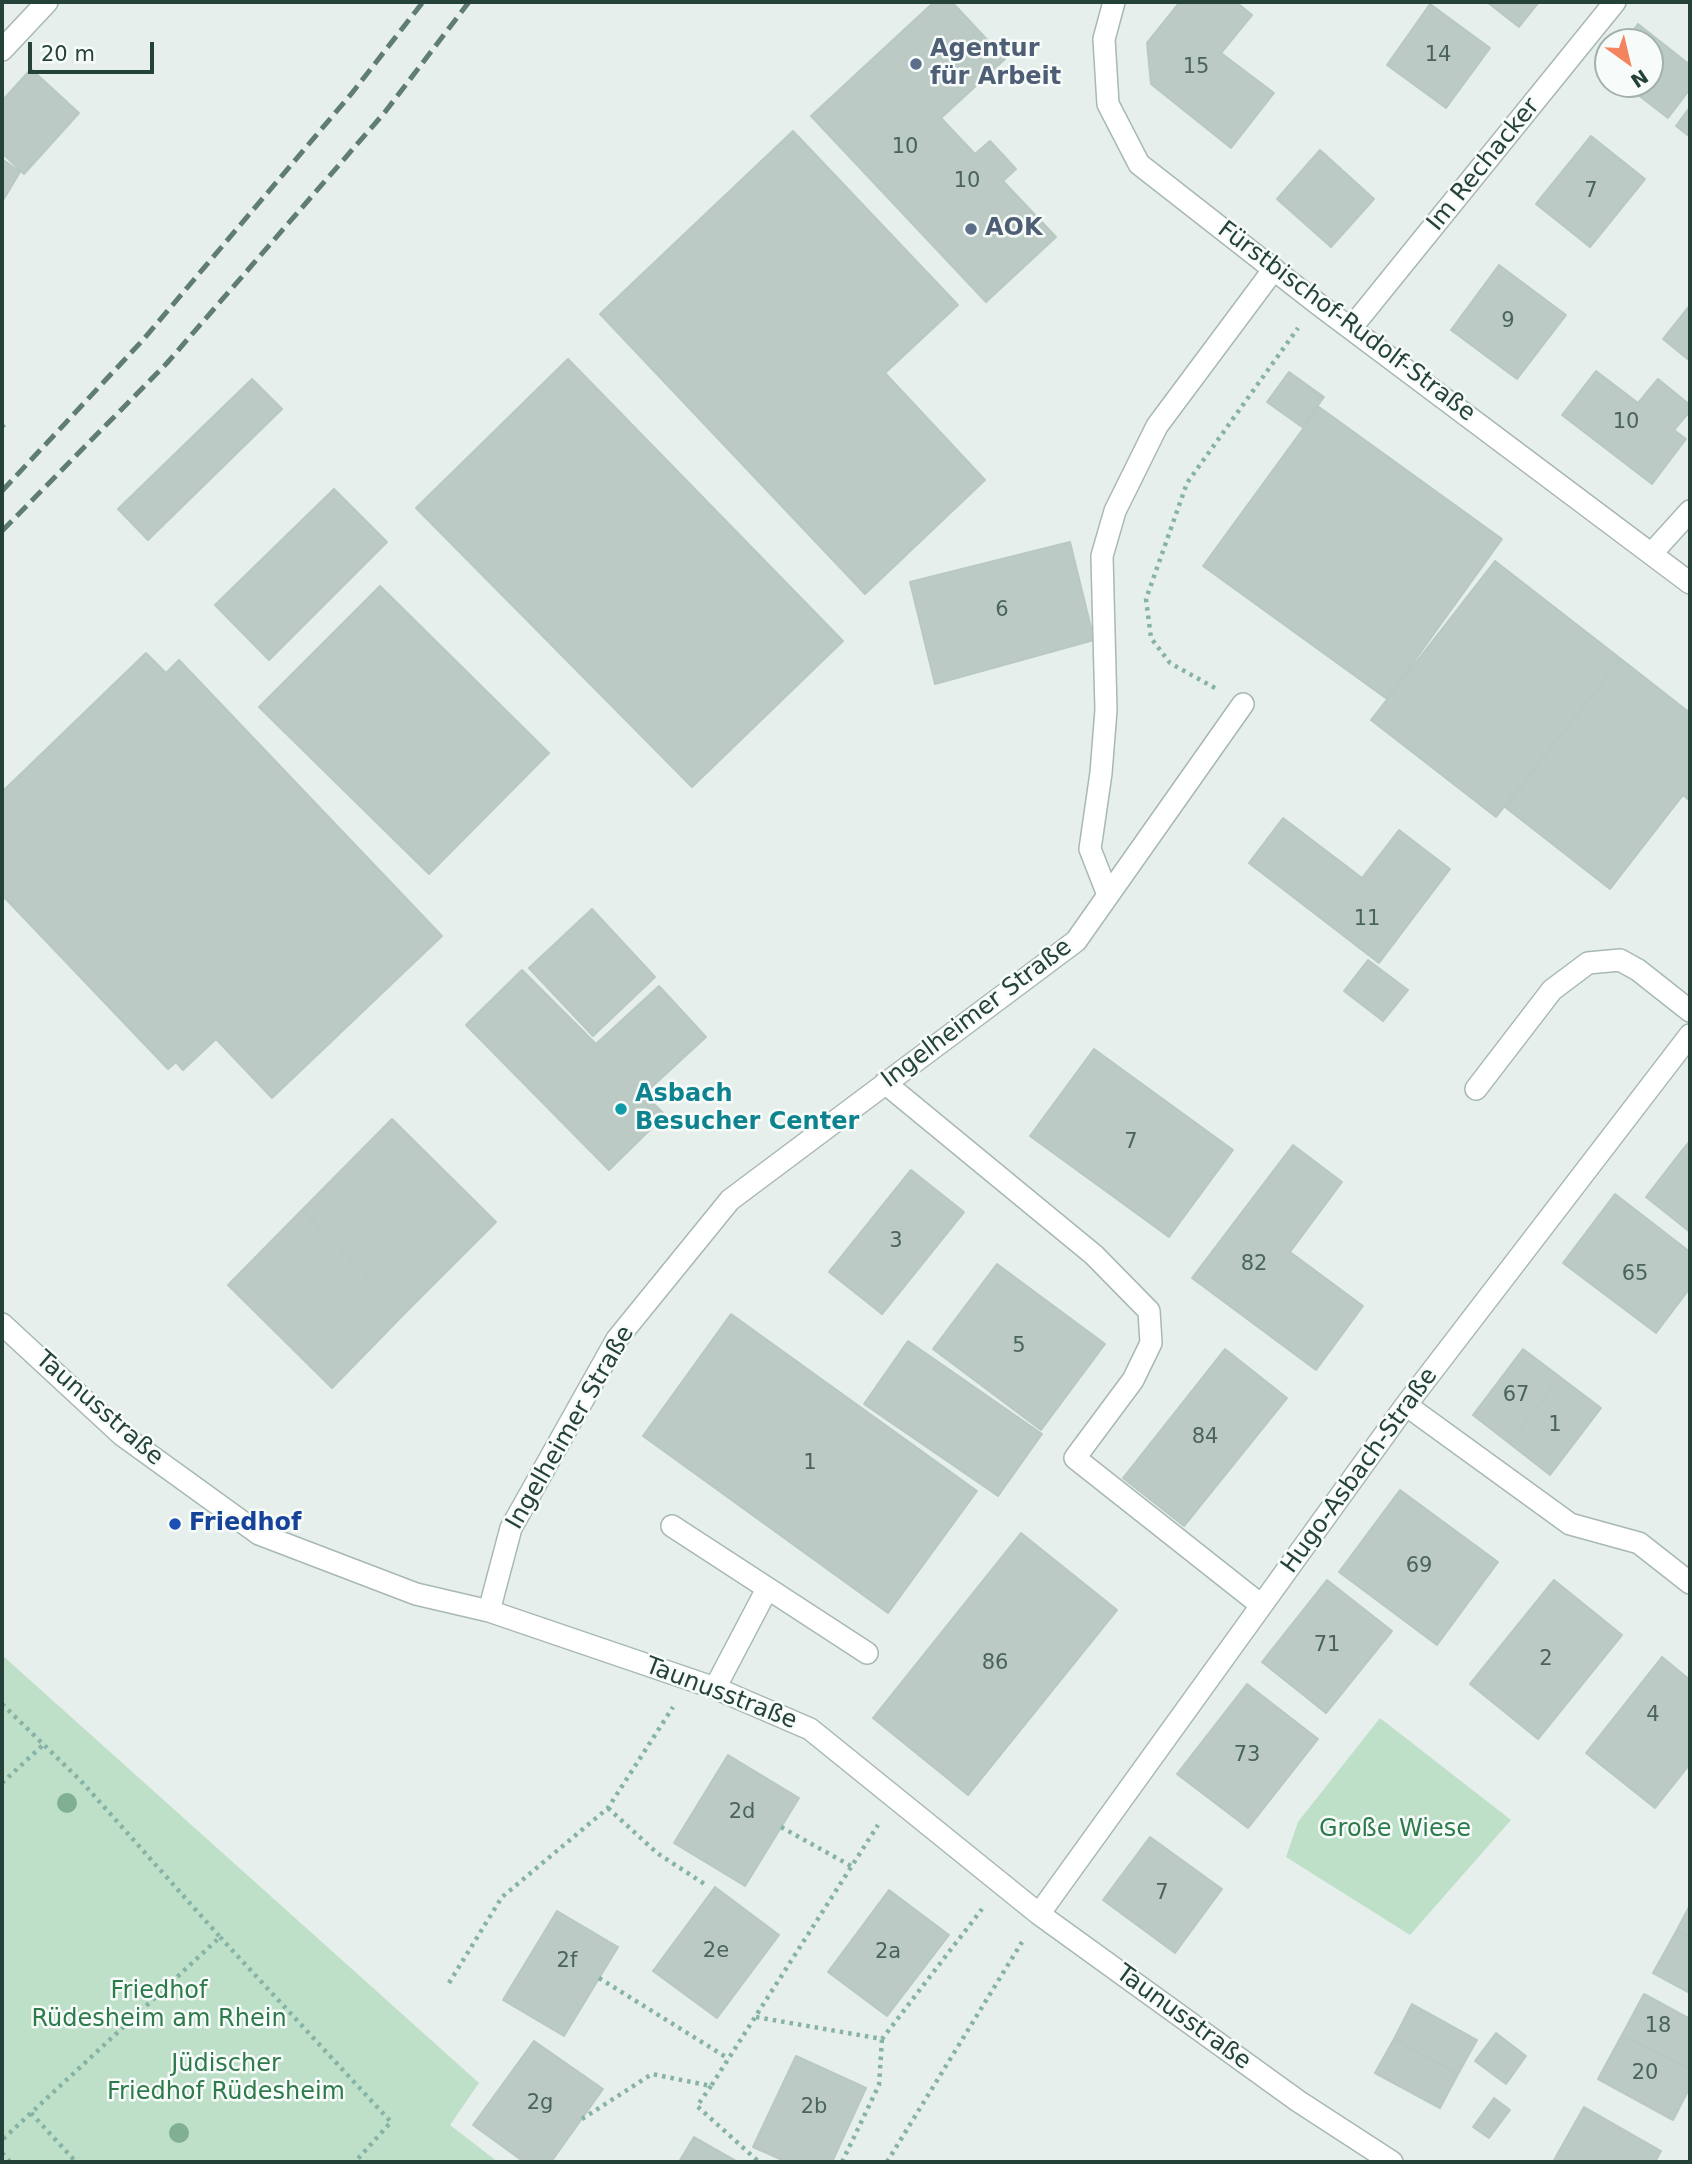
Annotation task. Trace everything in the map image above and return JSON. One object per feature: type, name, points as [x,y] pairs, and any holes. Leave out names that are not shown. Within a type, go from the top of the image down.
[{"type":"street","points":[[2,50],[47,2]]},
{"type":"street","name":"Fürstbischof-Rudolf-Straße","points":[[1114,2],[1104,39],[1108,104],[1139,164],[1318,304],[1690,583]]},
{"type":"street","name":"Im Rechacker","points":[[1352,327],[1615,2]]},
{"type":"street","points":[[1108,895],[1090,849],[1101,774],[1105,710],[1102,556],[1115,511],[1157,426],[1273,269]]},
{"type":"street","points":[[1652,553],[1690,511]]},
{"type":"street","name":"Ingelheimer Straße","points":[[489,1611],[511,1528],[617,1339],[730,1200],[1076,941],[1243,704]]},
{"type":"street","points":[[1476,1089],[1552,990],[1588,963],[1620,960],[1638,970],[1690,1011]]},
{"type":"street","name":"Hugo-Asbach-Straße","points":[[1039,1914],[1406,1405],[1690,1035]]},
{"type":"street","points":[[885,1083],[1094,1255],[1149,1311],[1151,1343],[1133,1380],[1075,1458],[1262,1605]]},
{"type":"street","name":"Taunusstraße","points":[[2,1324],[122,1435],[259,1534],[416,1594],[489,1611],[715,1688],[810,1730],[1039,1914],[1298,2101],[1392,2162]]},
{"type":"street","points":[[1406,1405],[1570,1524],[1639,1543],[1690,1583]]},
{"type":"street","points":[[671,1527],[867,1653]]},
{"type":"street","points":[[715,1688],[767,1589]]},
{"type":"path","points":[[1243,704],[1170,663],[1151,638],[1146,599],[1187,483],[1318,304]]},
{"type":"path","points":[[2,427],[6,422]]},
{"type":"path","points":[[449,1983],[502,1897],[607,1808],[691,1680]]},
{"type":"path","points":[[2,1704],[81,1781],[391,2122],[355,2162]]},
{"type":"path","points":[[2,1783],[43,1745]]},
{"type":"path","points":[[759,2162],[697,2106],[895,1798]]},
{"type":"path","points":[[607,1808],[657,1853],[706,1885]]},
{"type":"path","points":[[781,1827],[851,1866]]},
{"type":"path","points":[[842,2162],[879,2085],[882,2039],[1002,1883]]},
{"type":"path","points":[[887,2162],[1039,1914]]},
{"type":"path","points":[[2,2140],[220,1937]]},
{"type":"path","points":[[599,1978],[729,2059]]},
{"type":"path","points":[[756,2017],[882,2039]]},
{"type":"path","points":[[582,2119],[652,2074],[711,2086]]},
{"type":"path","points":[[31,2113],[76,2162]]},
{"type":"path","points":[[2,2153],[10,2162]]},
{"type":"green space","name":"Friedhof Rüdesheim am Rhein","points":[[2,1655],[479,2083],[450,2125],[498,2162],[2,2162]]},
{"type":"green space","name":"Große Wiese","points":[[1380,1718],[1511,1820],[1410,1935],[1286,1857],[1298,1822]]},
{"type":"building","points":[[934,2],[952,2],[1005,59],[941,118],[975,154],[990,141],[1016,169],[1003,181],[1056,237],[986,302],[811,116]]},
{"type":"building","points":[[1180,2],[1236,2],[1252,15],[1221,53],[1274,93],[1231,148],[1151,84],[1147,43]]},
{"type":"building","points":[[1487,2],[1539,2],[1519,27]]},
{"type":"building","points":[[1430,4],[1490,48],[1446,108],[1387,65]]},
{"type":"building","points":[[1664,44],[1690,65],[1690,89],[1668,118],[1642,98],[1664,98]]},
{"type":"building","points":[[31,69],[79,113],[24,174],[2,153],[2,101]]},
{"type":"building","points":[[1690,107],[1690,137],[1676,126]]},
{"type":"building","points":[[793,131],[958,305],[885,373],[985,480],[865,594],[600,314]]},
{"type":"building","points":[[1591,136],[1645,179],[1590,247],[1536,204]]},
{"type":"building","points":[[1320,150],[1374,199],[1331,247],[1277,199]]},
{"type":"building","points":[[2,159],[20,172],[2,202]]},
{"type":"building","points":[[1499,265],[1566,315],[1517,379],[1451,330]]},
{"type":"building","points":[[1690,305],[1690,361],[1663,339]]},
{"type":"building","points":[[568,359],[843,641],[692,787],[416,508]]},
{"type":"building","points":[[1596,371],[1638,403],[1658,379],[1690,405],[1690,411],[1674,430],[1686,439],[1652,484],[1562,415]]},
{"type":"building","points":[[1289,372],[1324,397],[1302,427],[1267,402]]},
{"type":"building","points":[[252,379],[282,409],[148,540],[118,509]]},
{"type":"building","points":[[1319,407],[1502,539],[1387,699],[1203,566]]},
{"type":"building","points":[[334,489],[387,542],[269,660],[215,605]]},
{"type":"building","points":[[1070,542],[1094,640],[935,684],[910,582]]},
{"type":"building","points":[[1495,561],[1621,659],[1496,817],[1371,720]]},
{"type":"building","points":[[380,586],[549,753],[429,874],[259,707]]},
{"type":"building","points":[[146,653],[166,673],[179,660],[442,936],[272,1098],[216,1039],[183,1070],[176,1062],[168,1069],[2,895],[2,792]]},
{"type":"building","points":[[1621,659],[1690,713],[1690,801],[1683,795],[1610,889],[1505,807]]},
{"type":"building","points":[[1283,818],[1362,878],[1399,830],[1450,869],[1379,963],[1249,863]]},
{"type":"building","points":[[592,909],[655,977],[593,1036],[529,968]]},
{"type":"building","points":[[1368,960],[1408,990],[1383,1021],[1344,991]]},
{"type":"building","points":[[522,970],[596,1044],[659,986],[706,1037],[644,1094],[665,1115],[609,1170],[466,1025]]},
{"type":"building","points":[[1094,1049],[1233,1150],[1169,1237],[1030,1136]]},
{"type":"building","points":[[392,1119],[496,1222],[406,1312],[302,1210]]},
{"type":"building","points":[[1690,1141],[1690,1161],[1680,1153]]},
{"type":"building","points":[[1293,1145],[1342,1182],[1290,1252],[1363,1306],[1316,1370],[1192,1278]]},
{"type":"building","points":[[1680,1153],[1690,1161],[1690,1232],[1646,1197]]},
{"type":"building","points":[[911,1170],[964,1212],[882,1314],[829,1272]]},
{"type":"building","points":[[1615,1194],[1690,1252],[1690,1288],[1656,1333],[1563,1263]]},
{"type":"building","points":[[302,1210],[406,1312],[332,1388],[228,1285]]},
{"type":"building","points":[[997,1264],[1105,1344],[1041,1430],[933,1349]]},
{"type":"building","points":[[731,1314],[977,1491],[888,1613],[643,1436]]},
{"type":"building","points":[[908,1341],[1042,1434],[998,1496],[864,1404]]},
{"type":"building","points":[[1225,1349],[1287,1398],[1184,1526],[1123,1478]]},
{"type":"building","points":[[1523,1349],[1560,1377],[1509,1443],[1473,1415]]},
{"type":"building","points":[[1560,1377],[1601,1408],[1550,1475],[1509,1443]]},
{"type":"building","points":[[1400,1490],[1498,1562],[1437,1645],[1339,1572]]},
{"type":"building","points":[[1021,1533],[1117,1610],[968,1795],[873,1718]]},
{"type":"building","points":[[1327,1580],[1392,1631],[1326,1713],[1262,1662]]},
{"type":"building","points":[[1554,1580],[1622,1635],[1538,1739],[1470,1684]]},
{"type":"building","points":[[1662,1657],[1690,1680],[1690,1764],[1655,1808],[1586,1753]]},
{"type":"building","points":[[1247,1684],[1318,1739],[1248,1828],[1177,1774]]},
{"type":"building","points":[[728,1755],[799,1798],[745,1886],[674,1843]]},
{"type":"building","points":[[1150,1837],[1222,1889],[1175,1953],[1103,1900]]},
{"type":"building","points":[[715,1887],[779,1935],[717,2018],[653,1971]]},
{"type":"building","points":[[889,1890],[949,1935],[887,2016],[828,1972]]},
{"type":"building","points":[[1690,1905],[1690,1937],[1677,1930]]},
{"type":"building","points":[[557,1911],[618,1947],[564,2036],[503,2000]]},
{"type":"building","points":[[1677,1930],[1690,1937],[1690,1993],[1653,1973]]},
{"type":"building","points":[[1644,1994],[1690,2019],[1690,2069],[1622,2035]]},
{"type":"building","points":[[1412,2004],[1477,2040],[1458,2074],[1394,2039]]},
{"type":"building","points":[[1496,2033],[1526,2056],[1506,2084],[1475,2061]]},
{"type":"building","points":[[1622,2035],[1690,2069],[1690,2087],[1673,2120],[1598,2079]]},
{"type":"building","points":[[1394,2039],[1458,2074],[1440,2108],[1375,2073]]},
{"type":"building","points":[[534,2041],[603,2089],[551,2162],[524,2162],[473,2125]]},
{"type":"building","points":[[796,2056],[866,2088],[832,2162],[787,2162],[753,2147]]},
{"type":"building","points":[[1494,2098],[1510,2110],[1489,2138],[1473,2127]]},
{"type":"building","points":[[1584,2107],[1661,2151],[1655,2162],[1575,2162],[1558,2153]]},
{"type":"building","points":[[694,2137],[738,2162],[679,2162]]},
{"type":"building","points":[[1558,2153],[1575,2162],[1553,2162]]},
{"type":"railway","points":[[2,491],[142,341],[352,93],[423,2]]},
{"type":"railway","points":[[2,531],[167,363],[385,112],[469,2]]},
{"type":"place","name":"Agentur für Arbeit","points":[[916,64]]},
{"type":"place","name":"AOK","points":[[971,229]]},
{"type":"place","name":"Asbach Besucher Center","points":[[621,1109]]},
{"type":"place","name":"Friedhof","points":[[175,1524]]},
{"type":"park label","name":"Jüdischer Friedhof Rüdesheim","points":[[226,2079]]}]
